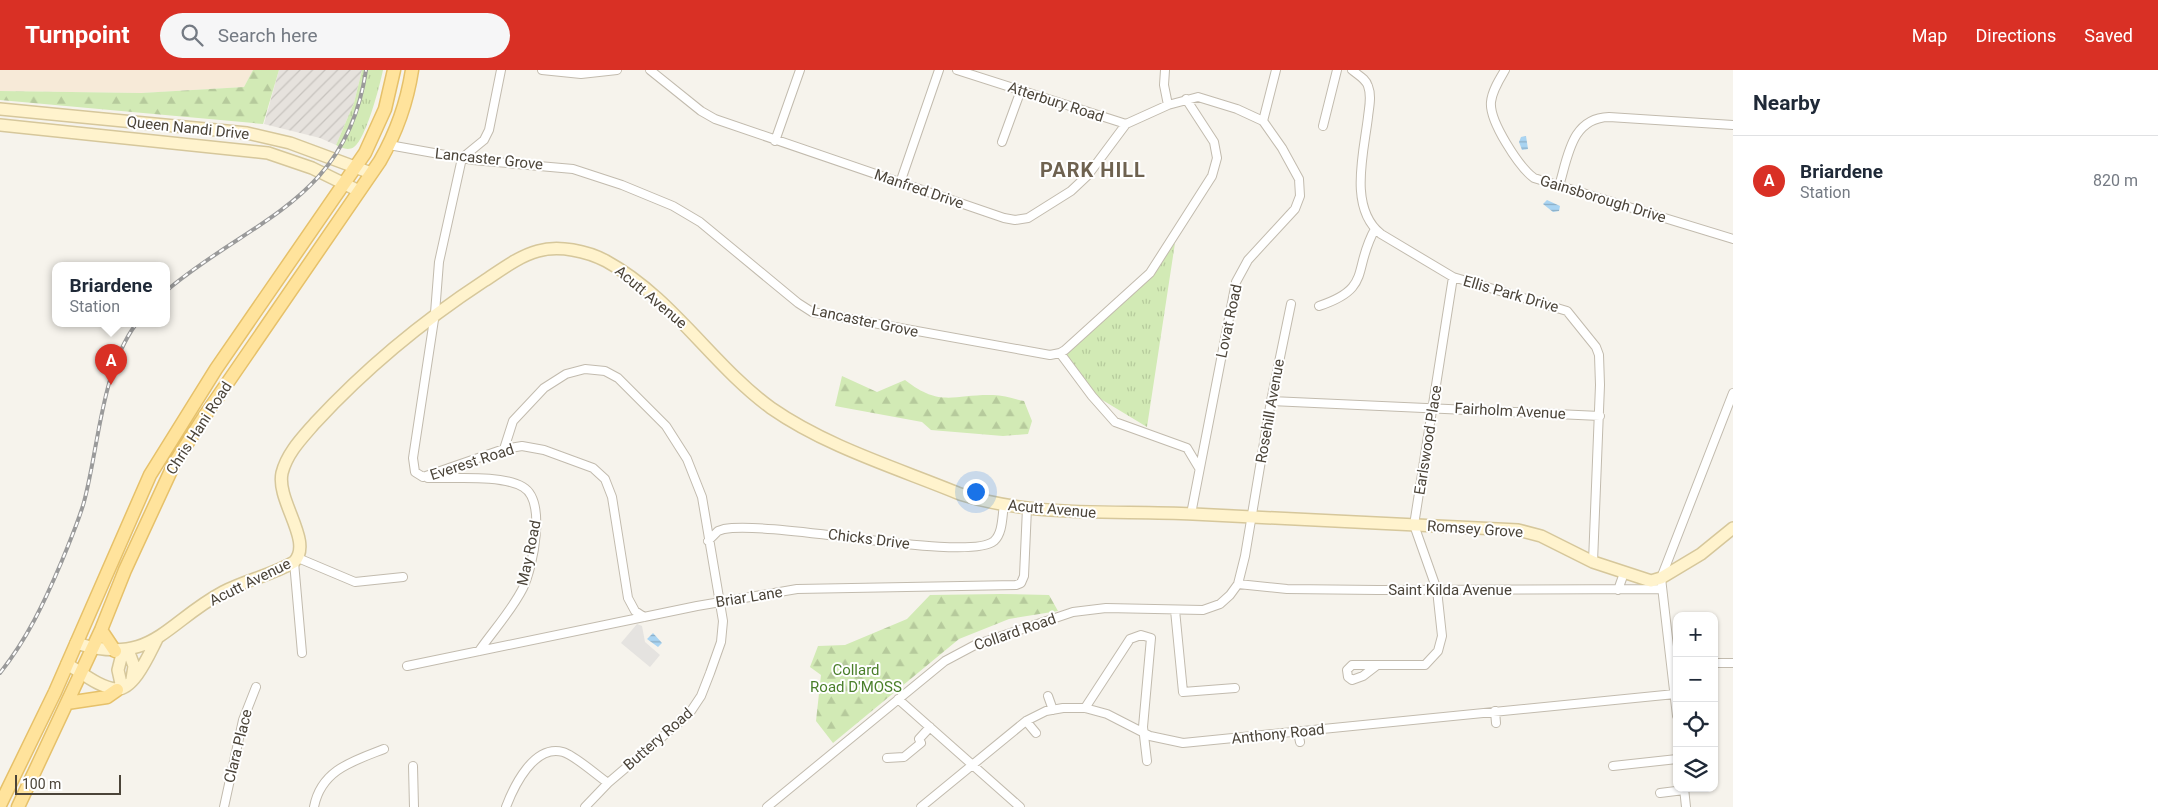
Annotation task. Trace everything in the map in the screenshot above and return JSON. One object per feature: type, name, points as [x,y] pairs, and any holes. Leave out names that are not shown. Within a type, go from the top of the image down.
[{"type":"main road","name":"Chris Hani Road","points":[[0,805],[55,692],[134,508],[168,443],[355,166],[377,128],[387,101],[394,70]]},
{"type":"main road","name":"Chris Hani Road","points":[[18,807],[93,648],[125,570],[174,464],[389,145],[408,95],[412,70]]},
{"type":"main road","points":[[101,630],[122,650]]},
{"type":"main road","points":[[67,703],[107,697],[120,689]]},
{"type":"street","points":[[462,158],[484,140],[489,130],[501,70]]},
{"type":"street","points":[[542,70],[582,74],[617,70]]},
{"type":"street","name":"Manfred Drive","points":[[650,70],[706,114],[775,141],[1004,218],[1022,220],[1045,208],[1078,186],[1126,124],[1186,99]]},
{"type":"street","points":[[775,141],[800,70]]},
{"type":"street","points":[[900,183],[939,70]]},
{"type":"street","name":"Atterbury Road","points":[[957,70],[1126,124]]},
{"type":"street","points":[[1165,70],[1164,85],[1168,105]]},
{"type":"street","points":[[1262,121],[1276,70]]},
{"type":"street","points":[[1323,126],[1337,70]]},
{"type":"street","points":[[1319,306],[1336,300],[1355,287],[1364,250],[1375,229],[1365,212],[1361,184],[1370,93],[1365,81],[1352,70]]},
{"type":"street","name":"Gainsborough Drive","points":[[1504,70],[1491,102],[1496,123],[1513,153],[1530,176],[1733,239]]},
{"type":"street","points":[[1002,142],[1021,90]]},
{"type":"street","name":"Lovat Road","points":[[1186,99],[1198,97],[1238,109],[1262,121],[1294,167],[1298,178],[1300,196],[1295,209],[1248,260],[1236,282],[1190,514]]},
{"type":"street","points":[[1186,99],[1214,142],[1217,158],[1212,176],[1150,272],[1060,353],[1092,396],[1115,422],[1187,448],[1199,468]]},
{"type":"street","name":"Queen Nandi Drive","points":[[0,109],[247,133],[290,143],[370,173]]},
{"type":"street","points":[[1559,186],[1574,140],[1583,126],[1594,119],[1609,117],[1733,124]]},
{"type":"street","name":"Queen Nandi Drive","points":[[0,124],[260,151],[290,159],[359,191]]},
{"type":"street","name":"Lancaster Grove","points":[[389,145],[462,158],[573,169],[652,197],[700,222],[790,297],[812,312],[999,347],[1050,355],[1060,353]]},
{"type":"street","name":"Everest Road","points":[[462,158],[441,253],[413,458],[415,472],[423,478],[504,449],[522,446],[544,450],[593,468],[602,475],[612,497],[628,598],[635,611],[644,617]]},
{"type":"street","name":"Ellis Park Drive","points":[[1375,229],[1453,277],[1567,311],[1596,347],[1599,355],[1600,416],[1593,562]]},
{"type":"street","name":"Acutt Avenue","points":[[76,643],[93,648],[122,650],[157,639],[212,598],[296,560],[298,534],[281,491],[282,473],[295,446],[328,409],[434,313],[528,254],[552,249],[569,250],[592,255],[607,262],[635,282],[702,340],[747,389],[787,418],[808,430],[853,450],[960,494],[1004,505],[1027,508],[1097,513],[1251,517]]},
{"type":"street","name":"Earlswood Place","points":[[1376,666],[1425,665],[1434,658],[1441,644],[1442,636],[1437,590],[1414,525],[1453,277]]},
{"type":"street","name":"Rosehill Avenue","points":[[1251,517],[1271,401],[1291,304]]},
{"type":"street","name":"Buttery Road","points":[[504,449],[510,426],[517,416],[544,388],[560,376],[585,370],[612,374],[656,414],[687,459],[702,497],[719,602],[722,636],[697,704],[680,723],[608,783],[585,807]]},
{"type":"street","points":[[1673,685],[1662,584],[1733,393]]},
{"type":"street","name":"Fairholm Avenue","points":[[1271,401],[1600,416]]},
{"type":"street","name":"May Road","points":[[423,478],[508,482],[526,489],[534,499],[537,519],[523,587],[479,651]]},
{"type":"street","name":"Chicks Drive","points":[[708,541],[718,531],[724,529],[770,528],[937,547],[980,547],[990,543],[998,536],[1004,505]]},
{"type":"street","name":"Briar Lane","points":[[408,666],[719,602],[817,588],[1016,585],[1021,583],[1024,576],[1027,508]]},
{"type":"street","points":[[1238,584],[1251,517]]},
{"type":"street","name":"Romsey Grove","points":[[1251,517],[1530,532],[1593,562],[1662,584]]},
{"type":"street","points":[[1662,584],[1714,545],[1733,528]]},
{"type":"street","points":[[302,653],[296,560],[355,582],[403,577]]},
{"type":"street","points":[[1618,590],[1624,573]]},
{"type":"street","name":"Saint Kilda Avenue","points":[[1238,584],[1287,589],[1618,590],[1662,584]]},
{"type":"street","name":"Collard Road","points":[[767,807],[898,699],[945,662],[961,652],[1059,617],[1092,609],[1175,610],[1212,608],[1225,600],[1238,584]]},
{"type":"street","points":[[1175,610],[1183,692],[1235,688]]},
{"type":"street","points":[[1085,708],[1130,639],[1136,636],[1149,636],[1151,641],[1143,733],[1147,761]]},
{"type":"street","name":"Acutt Avenue","points":[[120,689],[132,681],[148,658],[157,639]]},
{"type":"street","points":[[122,650],[134,666],[132,681]]},
{"type":"street","points":[[67,664],[106,686],[120,689],[118,670],[122,650]]},
{"type":"street","points":[[1718,663],[1733,662]]},
{"type":"street","name":"Clara Place","points":[[224,807],[243,720],[256,687]]},
{"type":"street","name":"Anthony Road","points":[[921,807],[1026,721],[1054,710],[1085,708],[1107,714],[1143,733],[1161,740],[1183,743],[1673,694]]},
{"type":"street","points":[[1048,696],[1054,710]]},
{"type":"street","points":[[898,699],[1020,807]]},
{"type":"street","points":[[1495,711],[1496,723]]},
{"type":"street","points":[[1026,721],[1036,733]]},
{"type":"street","points":[[887,758],[904,757],[921,743],[919,738],[930,727]]},
{"type":"street","points":[[1298,732],[1300,742]]},
{"type":"street","points":[[314,807],[323,783],[339,767],[384,749]]},
{"type":"street","points":[[506,807],[524,774],[537,758],[552,751],[567,754],[608,783]]},
{"type":"street","points":[[1613,766],[1673,759]]},
{"type":"street","points":[[413,766],[414,807]]},
{"type":"street","points":[[1660,793],[1673,791]]},
{"type":"street","points":[[1684,792],[1686,807]]},
{"type":"shaded area","points":[[0,70],[253,70],[244,87],[141,93],[0,91]]},
{"type":"shaded area","points":[[279,70],[362,70],[354,103],[336,145],[320,138],[264,124]]},
{"type":"shaded area","points":[[637,624],[642,626],[645,642],[660,655],[650,667],[621,643]]},
{"type":"green space","points":[[253,70],[279,70],[263,124],[0,100],[0,91],[141,93],[244,87]]},
{"type":"green space","points":[[362,70],[383,70],[372,111],[363,134],[354,147],[345,149],[336,145],[354,103]]},
{"type":"green space","points":[[1175,243],[1147,427],[1099,398],[1065,355],[1146,280]]},
{"type":"green space","points":[[842,376],[877,392],[905,380],[917,389],[938,397],[993,395],[1009,397],[1024,401],[1032,421],[1028,434],[1003,436],[931,430],[922,422],[835,406]]},
{"type":"green space","name":"Collard Road D'MOSS","points":[[930,595],[1049,595],[1058,611],[1009,619],[959,639],[833,743],[816,721],[821,675],[810,667],[818,646],[845,645],[907,619]]},
{"type":"water","points":[[1526,136],[1528,149],[1522,150],[1519,142],[1521,137]]},
{"type":"water","points":[[1547,200],[1560,206],[1559,211],[1553,212],[1543,204]]},
{"type":"water","points":[[653,633],[662,643],[658,647],[647,639]]},
{"type":"railway","points":[[170,288],[198,266],[291,203],[317,179],[339,150],[355,114],[366,70]]},
{"type":"railway","points":[[0,673],[19,647],[34,620],[55,578],[79,518],[89,480],[108,387],[124,343],[134,327]]},
{"type":"place","name":"Briardene","points":[[111,385]]},
{"type":"district","name":"PARK HILL","points":[[1093,170]]}]
